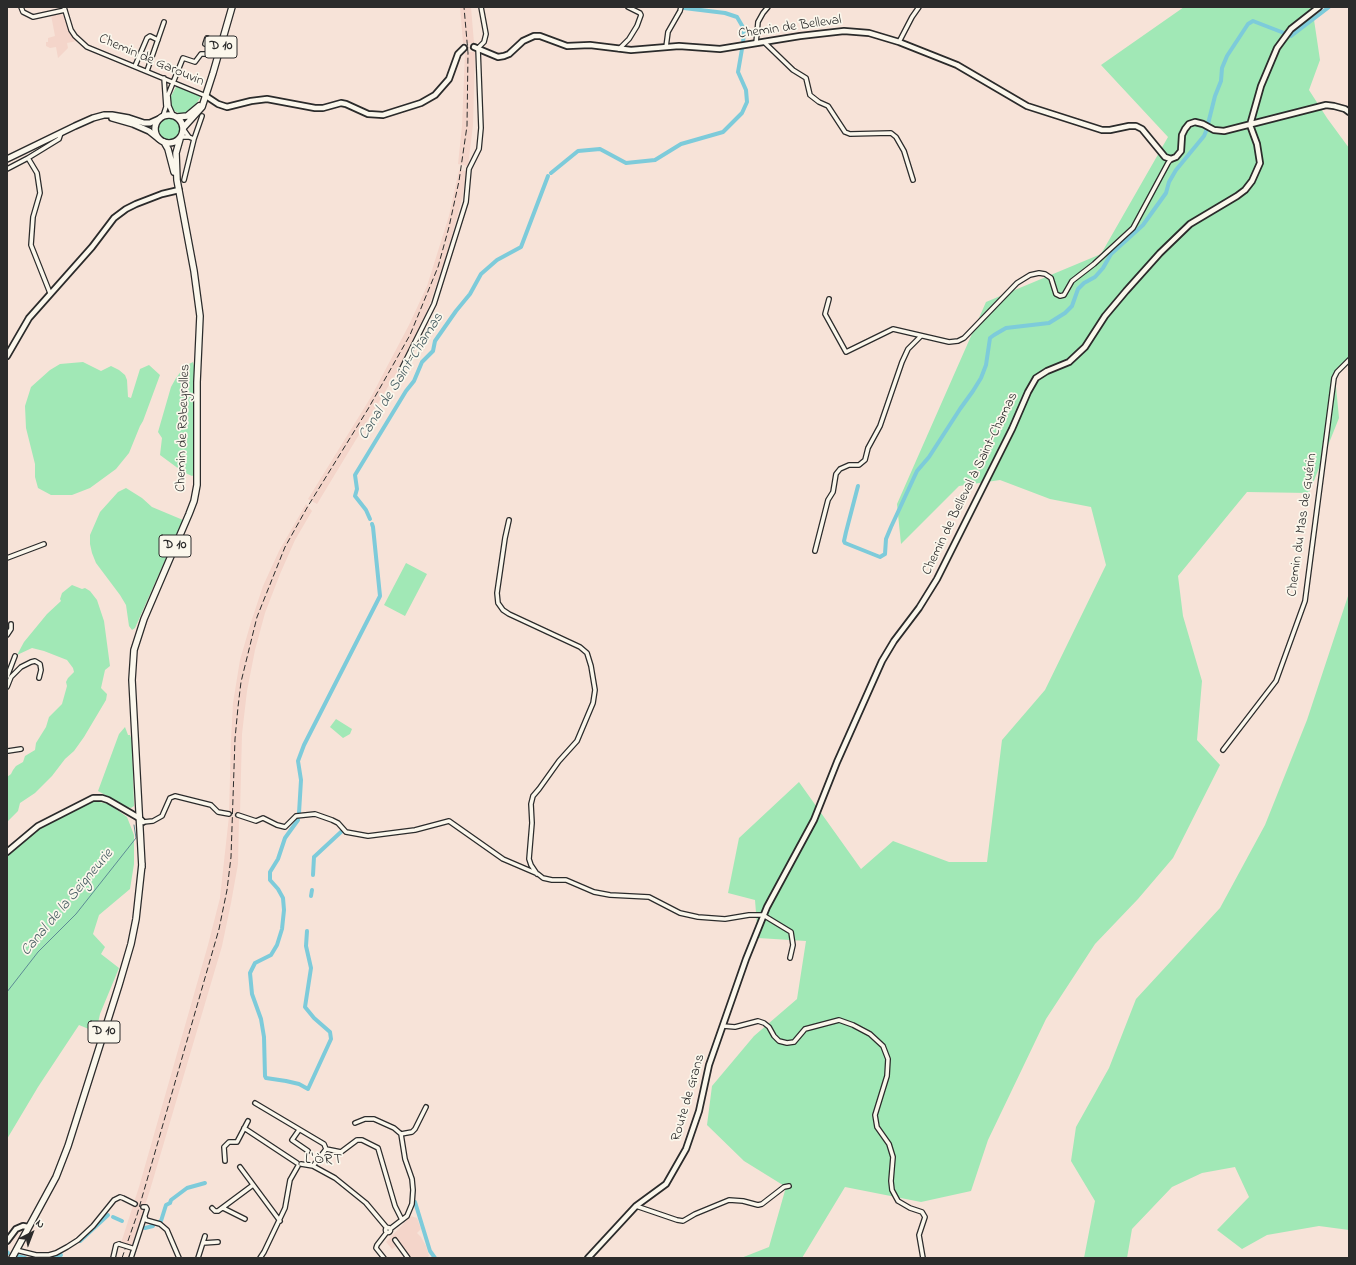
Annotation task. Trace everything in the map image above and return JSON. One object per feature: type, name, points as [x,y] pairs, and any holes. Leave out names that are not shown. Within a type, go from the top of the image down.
[{"type":"main road","name":"D 10","points":[[184,129],[202,107],[206,98],[232,7]]},
{"type":"main road","name":"D 10","points":[[175,116],[182,117],[191,114],[206,98]]},
{"type":"main road","points":[[7,159],[93,118],[104,115],[129,118],[144,123],[150,123],[161,117],[175,116],[182,123],[184,129],[180,138],[172,143],[162,141],[149,131],[122,120],[93,118]]},
{"type":"main road","points":[[161,117],[155,126],[155,131],[162,141]]},
{"type":"main road","name":"Chemin de Rabeyrolles","points":[[177,180],[176,153],[180,138]]},
{"type":"main road","name":"Chemin de Rabeyrolles","points":[[142,868],[138,762],[132,680],[134,650],[144,619],[194,501],[197,485],[198,462],[197,382],[200,316],[194,271],[177,180],[168,149],[162,141]]},
{"type":"main road","name":"Chemin de Rabeyrolles","points":[[28,1228],[56,1177],[68,1146],[126,960],[135,926],[144,849],[138,795],[138,762]]},
{"type":"main road","name":"D 10","points":[[12,1258],[28,1228]]},
{"type":"street","points":[[21,7],[23,12],[33,17],[64,9]]},
{"type":"street","points":[[402,370],[434,304],[466,202],[469,169],[479,149],[481,128],[476,48],[484,42],[486,34],[481,7]]},
{"type":"street","points":[[619,49],[629,39],[641,15],[628,7]]},
{"type":"street","points":[[666,47],[668,32],[681,7]]},
{"type":"street","points":[[756,43],[758,22],[768,7]]},
{"type":"street","points":[[899,42],[919,7]]},
{"type":"street","points":[[1250,125],[1261,86],[1277,48],[1291,29],[1319,7]]},
{"type":"street","name":"Chemin de Garouvin","points":[[64,9],[71,30],[84,44],[98,52],[164,78],[206,98]]},
{"type":"street","points":[[147,71],[164,22]]},
{"type":"street","name":"Chemin de Belleval","points":[[476,48],[498,57],[504,56],[509,54],[523,41],[534,36],[540,36],[567,46],[590,46],[639,51],[686,46],[720,49],[844,31],[869,33],[899,42],[957,64],[1027,106],[1102,130],[1136,126],[1142,130],[1165,158],[1172,158]]},
{"type":"street","points":[[135,66],[147,38],[150,36],[158,40]]},
{"type":"street","points":[[764,42],[793,70],[806,78],[810,95],[819,102],[828,106],[844,132],[850,134],[891,133],[896,137],[904,151],[913,180]]},
{"type":"street","points":[[175,116],[168,106],[168,95],[183,58],[195,62],[201,54],[206,54],[210,45]]},
{"type":"street","points":[[206,98],[227,107],[267,99],[315,108],[323,108],[341,103],[368,114],[383,115],[420,103],[435,95],[449,79],[458,54],[464,48]]},
{"type":"street","points":[[161,117],[166,107],[164,78]]},
{"type":"street","points":[[829,299],[825,314],[846,352],[893,329],[949,342],[958,341],[964,338],[1017,283],[1030,275],[1039,273],[1045,274],[1051,278],[1056,294],[1060,296],[1064,295],[1072,281],[1094,264],[1133,228],[1168,163],[1181,151],[1182,135],[1189,124],[1195,122],[1203,124],[1214,130],[1224,131],[1326,105],[1346,109],[1349,112]]},
{"type":"street","points":[[184,180],[194,139],[202,116]]},
{"type":"street","name":"Chemin de Belleval à Saint-Chamas","points":[[763,915],[814,820],[837,762],[882,661],[894,641],[920,608],[937,579],[1036,378],[1047,371],[1069,362],[1084,347],[1105,316],[1126,291],[1160,253],[1190,224],[1245,190],[1252,181],[1260,163],[1257,144],[1250,125]]},
{"type":"street","points":[[184,129],[189,137]]},
{"type":"street","points":[[7,169],[59,139],[61,133]]},
{"type":"street","points":[[180,138],[189,137],[194,139]]},
{"type":"street","points":[[28,158],[37,173],[40,193],[33,217],[31,245],[50,293]]},
{"type":"street","points":[[7,356],[29,318],[92,247],[114,218],[136,204],[162,194],[179,190]]},
{"type":"street","points":[[815,551],[828,500],[833,492],[836,474],[840,469],[849,465],[859,465],[865,460],[868,448],[880,426],[902,362],[908,349],[921,336]]},
{"type":"street","name":"Chemin du Mas de Guérin","points":[[1223,750],[1276,681],[1304,601],[1334,378],[1337,372],[1349,360]]},
{"type":"street","points":[[509,520],[497,594],[498,603],[502,610],[580,647],[587,653],[595,690],[593,703],[579,736],[534,796],[531,804],[532,822],[529,859],[531,865],[543,878],[572,882],[594,892],[610,895],[649,897],[680,913],[698,917],[725,919],[749,915],[763,915],[791,932],[793,945],[790,958]]},
{"type":"street","points":[[7,558],[44,544]]},
{"type":"street","points":[[7,635],[11,629],[11,624]]},
{"type":"street","points":[[7,677],[15,656]]},
{"type":"street","points":[[7,687],[11,677],[21,667],[31,662],[35,661],[40,664],[41,670],[39,678]]},
{"type":"street","points":[[8,752],[21,749]]},
{"type":"street","points":[[7,852],[38,826],[93,798],[106,799],[140,820],[155,820],[162,816],[170,798],[174,796],[211,805],[218,812],[229,814]]},
{"type":"street","points":[[238,815],[256,821],[263,818],[285,827],[296,816],[315,814],[338,823],[346,832],[368,836],[415,830],[449,821],[503,859],[538,874]]},
{"type":"street","name":"Route de Grans","points":[[588,1258],[636,1206],[666,1184],[686,1149],[699,1111],[709,1065],[763,915]]},
{"type":"street","points":[[723,1026],[735,1027],[758,1021],[769,1027],[779,1041],[787,1043],[794,1042],[800,1034],[809,1028],[838,1020],[853,1025],[870,1034],[883,1046],[888,1059],[887,1076],[875,1115],[877,1127],[889,1144],[893,1157],[891,1180],[892,1190],[898,1201],[910,1208],[922,1212],[925,1217],[919,1235],[923,1258]]},
{"type":"street","points":[[255,1103],[322,1142],[326,1149],[341,1152],[357,1140],[362,1140],[378,1148],[395,1206],[402,1220]]},
{"type":"street","points":[[400,1134],[412,1132],[416,1129],[426,1107]]},
{"type":"street","points":[[355,1123],[365,1118],[374,1119],[394,1128],[400,1134],[405,1159],[412,1179],[412,1204],[407,1216],[388,1229],[377,1244],[376,1248],[384,1258]]},
{"type":"street","points":[[225,1161],[224,1147],[229,1142],[236,1142],[248,1122]]},
{"type":"street","points":[[244,1128],[299,1164],[313,1166],[335,1178],[366,1203],[388,1229]]},
{"type":"street","points":[[299,1130],[292,1140],[308,1151]]},
{"type":"street","points":[[313,1166],[326,1149]]},
{"type":"street","points":[[260,1258],[280,1221],[285,1208],[290,1180],[299,1164]]},
{"type":"street","points":[[240,1166],[280,1221]]},
{"type":"street","points":[[212,1208],[215,1211],[218,1211],[253,1185]]},
{"type":"street","points":[[636,1206],[683,1221],[695,1214],[729,1200],[743,1201],[758,1205],[762,1204],[784,1187],[789,1186]]},
{"type":"street","points":[[16,1250],[36,1255],[49,1255],[56,1253],[78,1240],[93,1226],[114,1200],[123,1198],[135,1204]]},
{"type":"street","points":[[131,1258],[133,1248],[147,1209],[146,1207],[143,1207]]},
{"type":"street","points":[[223,1208],[245,1219]]},
{"type":"street","points":[[145,1217],[146,1220],[160,1224],[167,1230],[179,1258]]},
{"type":"street","points":[[7,1241],[16,1229],[23,1226],[28,1228]]},
{"type":"street","points":[[198,1258],[204,1236]]},
{"type":"street","points":[[395,1240],[408,1258]]},
{"type":"street","points":[[203,1243],[218,1242]]},
{"type":"street","points":[[113,1258],[116,1245],[120,1244],[133,1248]]},
{"type":"shaded area","points":[[460,7],[471,7],[474,43],[463,43]]},
{"type":"shaded area","points":[[60,13],[65,17],[70,30],[77,41],[67,43],[68,48],[58,58],[56,47],[50,48],[46,46],[46,42],[48,42],[48,38],[55,36],[51,15]]},
{"type":"shaded area","points":[[465,52],[475,52],[473,125],[468,166],[458,164],[462,126]]},
{"type":"shaded area","points":[[459,170],[467,171],[462,199],[446,258],[426,314],[397,372],[317,504],[308,499],[371,397],[409,325],[427,286],[449,216]]},
{"type":"shaded area","points":[[306,504],[312,511],[295,540],[280,574],[265,613],[255,650],[247,691],[242,734],[240,813],[229,812],[233,703],[240,660],[263,586],[279,551]]},
{"type":"shaded area","points":[[229,816],[239,818],[238,864],[222,946],[132,1246],[121,1243],[139,1187],[220,898]]},
{"type":"shaded area","points":[[411,1216],[417,1218],[421,1229],[417,1233],[426,1246],[429,1256],[426,1258],[410,1258],[399,1244],[392,1249],[386,1242]]},
{"type":"green space","points":[[1184,7],[1322,7],[1313,13],[1320,60],[1309,90],[1349,148],[1349,361],[1335,376],[1339,418],[1309,493],[1247,492],[1178,576],[1183,616],[1202,681],[1197,740],[1220,765],[1173,858],[1138,899],[1095,944],[1046,1019],[988,1140],[971,1191],[921,1202],[845,1187],[802,1258],[741,1258],[769,1247],[786,1187],[744,1161],[707,1125],[712,1086],[754,1036],[797,999],[806,941],[758,938],[755,900],[728,893],[739,838],[799,782],[861,869],[893,841],[949,862],[987,862],[1002,740],[1045,690],[1106,565],[1091,507],[1050,499],[1000,480],[959,486],[901,544],[897,504],[986,302],[1101,254],[1168,137],[1101,65]]},
{"type":"green space","points":[[177,85],[192,93],[202,95],[194,107],[183,115],[172,110],[170,103],[171,96]]},
{"type":"green space","points":[[170,118],[178,121],[181,129],[178,137],[170,140],[162,137],[159,129],[162,121]]},
{"type":"green space","points":[[83,362],[101,371],[111,366],[119,370],[125,375],[127,380],[128,397],[131,398],[140,369],[149,365],[160,375],[129,453],[116,469],[90,488],[72,495],[51,495],[38,488],[35,477],[35,464],[26,428],[25,406],[31,387],[50,370],[60,364]]},
{"type":"green space","points":[[193,362],[195,370],[194,475],[192,476],[183,472],[160,455],[162,438],[158,432],[171,387],[185,366]]},
{"type":"green space","points":[[126,488],[142,498],[152,507],[183,520],[135,628],[132,630],[129,626],[126,605],[96,563],[90,544],[90,535],[100,512],[118,492]]},
{"type":"green space","points":[[406,563],[427,574],[405,616],[384,605]]},
{"type":"green space","points":[[72,585],[82,589],[85,588],[90,591],[97,600],[104,621],[110,666],[105,670],[101,688],[107,694],[106,700],[74,751],[35,793],[20,803],[18,811],[7,822],[7,777],[16,766],[23,762],[25,756],[35,750],[36,743],[46,727],[49,717],[62,704],[67,686],[66,682],[74,672],[67,660],[44,651],[32,648],[17,655],[24,642],[47,614],[61,601],[60,599],[62,593]]},
{"type":"green space","points":[[1349,593],[1349,1230],[1319,1226],[1267,1235],[1242,1249],[1217,1230],[1249,1197],[1235,1167],[1202,1173],[1172,1187],[1132,1229],[1127,1258],[1084,1258],[1095,1201],[1071,1161],[1076,1127],[1109,1068],[1136,999],[1220,908],[1265,825],[1307,720]]},
{"type":"green space","points":[[336,719],[352,729],[350,734],[343,738],[330,727]]},
{"type":"green space","points":[[125,727],[132,741],[134,806],[131,808],[98,791],[119,734]]},
{"type":"green space","points":[[94,801],[109,804],[127,817],[134,835],[134,864],[130,889],[99,915],[93,934],[105,947],[101,954],[119,968],[100,1014],[96,1032],[79,1025],[38,1087],[7,1139],[7,854],[31,832]]},
{"type":"waterway","points":[[1291,36],[1329,7]]},
{"type":"waterway","name":"Canal de Saint-Chamas","points":[[684,8],[725,13],[737,17],[744,29],[743,44]]},
{"type":"waterway","points":[[1208,124],[1215,96],[1221,81],[1222,68],[1227,56],[1248,24],[1253,21],[1284,33]]},
{"type":"waterway","name":"Canal de Saint-Chamas","points":[[551,173],[578,151],[600,149],[626,163],[655,160],[681,144],[723,132],[742,113],[747,102],[746,90],[738,72],[742,49]]},
{"type":"waterway","points":[[858,486],[844,541],[845,543],[880,557],[885,554],[886,539],[917,471],[929,457],[981,378],[986,365],[990,338],[1006,328],[1049,323],[1065,313],[1072,306],[1078,289],[1084,283],[1095,277],[1103,268],[1111,254],[1143,225],[1166,193],[1169,182],[1176,170],[1204,136],[1207,129]]},
{"type":"waterway","name":"Canal de Saint-Chamas","points":[[370,519],[366,510],[355,496],[357,489],[355,475],[406,391],[414,381],[422,362],[433,351],[435,341],[470,294],[481,274],[497,260],[521,247],[548,176]]},
{"type":"waterway","name":"Canal de Saint-Chamas","points":[[299,813],[301,780],[298,761],[304,745],[380,596],[372,524]]},
{"type":"waterway","points":[[298,820],[285,838],[278,859],[270,872],[270,880],[278,889],[283,898],[284,910],[282,929],[277,945],[271,955],[255,963],[250,973],[252,994],[261,1019],[264,1037],[265,1076],[266,1078],[299,1084],[308,1089],[331,1039],[330,1032],[314,1018],[305,1007],[311,968],[306,946],[307,931]]},
{"type":"waterway","name":"Canal de la Seigneurie","points":[[7,992],[38,952],[76,914],[136,838],[134,825]]},
{"type":"waterway","points":[[313,875],[314,857],[342,831]]},
{"type":"waterway","points":[[311,896],[312,890]]},
{"type":"waterway","points":[[159,1222],[161,1221],[166,1205],[170,1203],[171,1200],[187,1188],[205,1183]]},
{"type":"waterway","points":[[415,1202],[430,1251],[435,1258]]},
{"type":"waterway","points":[[80,1241],[108,1215]]},
{"type":"waterway","points":[[113,1217],[122,1221]]},
{"type":"waterway","points":[[145,1228],[153,1226]]},
{"type":"waterway","points":[[51,1258],[61,1255]]},
{"type":"waterway","points":[[17,1256],[25,1258]]},
{"type":"tunnel","points":[[464,48],[468,46],[474,47]]},
{"type":"tunnel","points":[[229,814],[238,815]]},
{"type":"tunnel","points":[[135,1204],[143,1207]]},
{"type":"railway","points":[[122,1258],[137,1215],[219,929],[227,890],[231,857],[235,739],[241,682],[257,617],[285,547],[308,506],[368,409],[410,335],[438,267],[449,227],[459,181],[467,126],[468,53],[464,7]]},
{"type":"district","name":"L'ÒRT","points":[[324,1161]]}]
